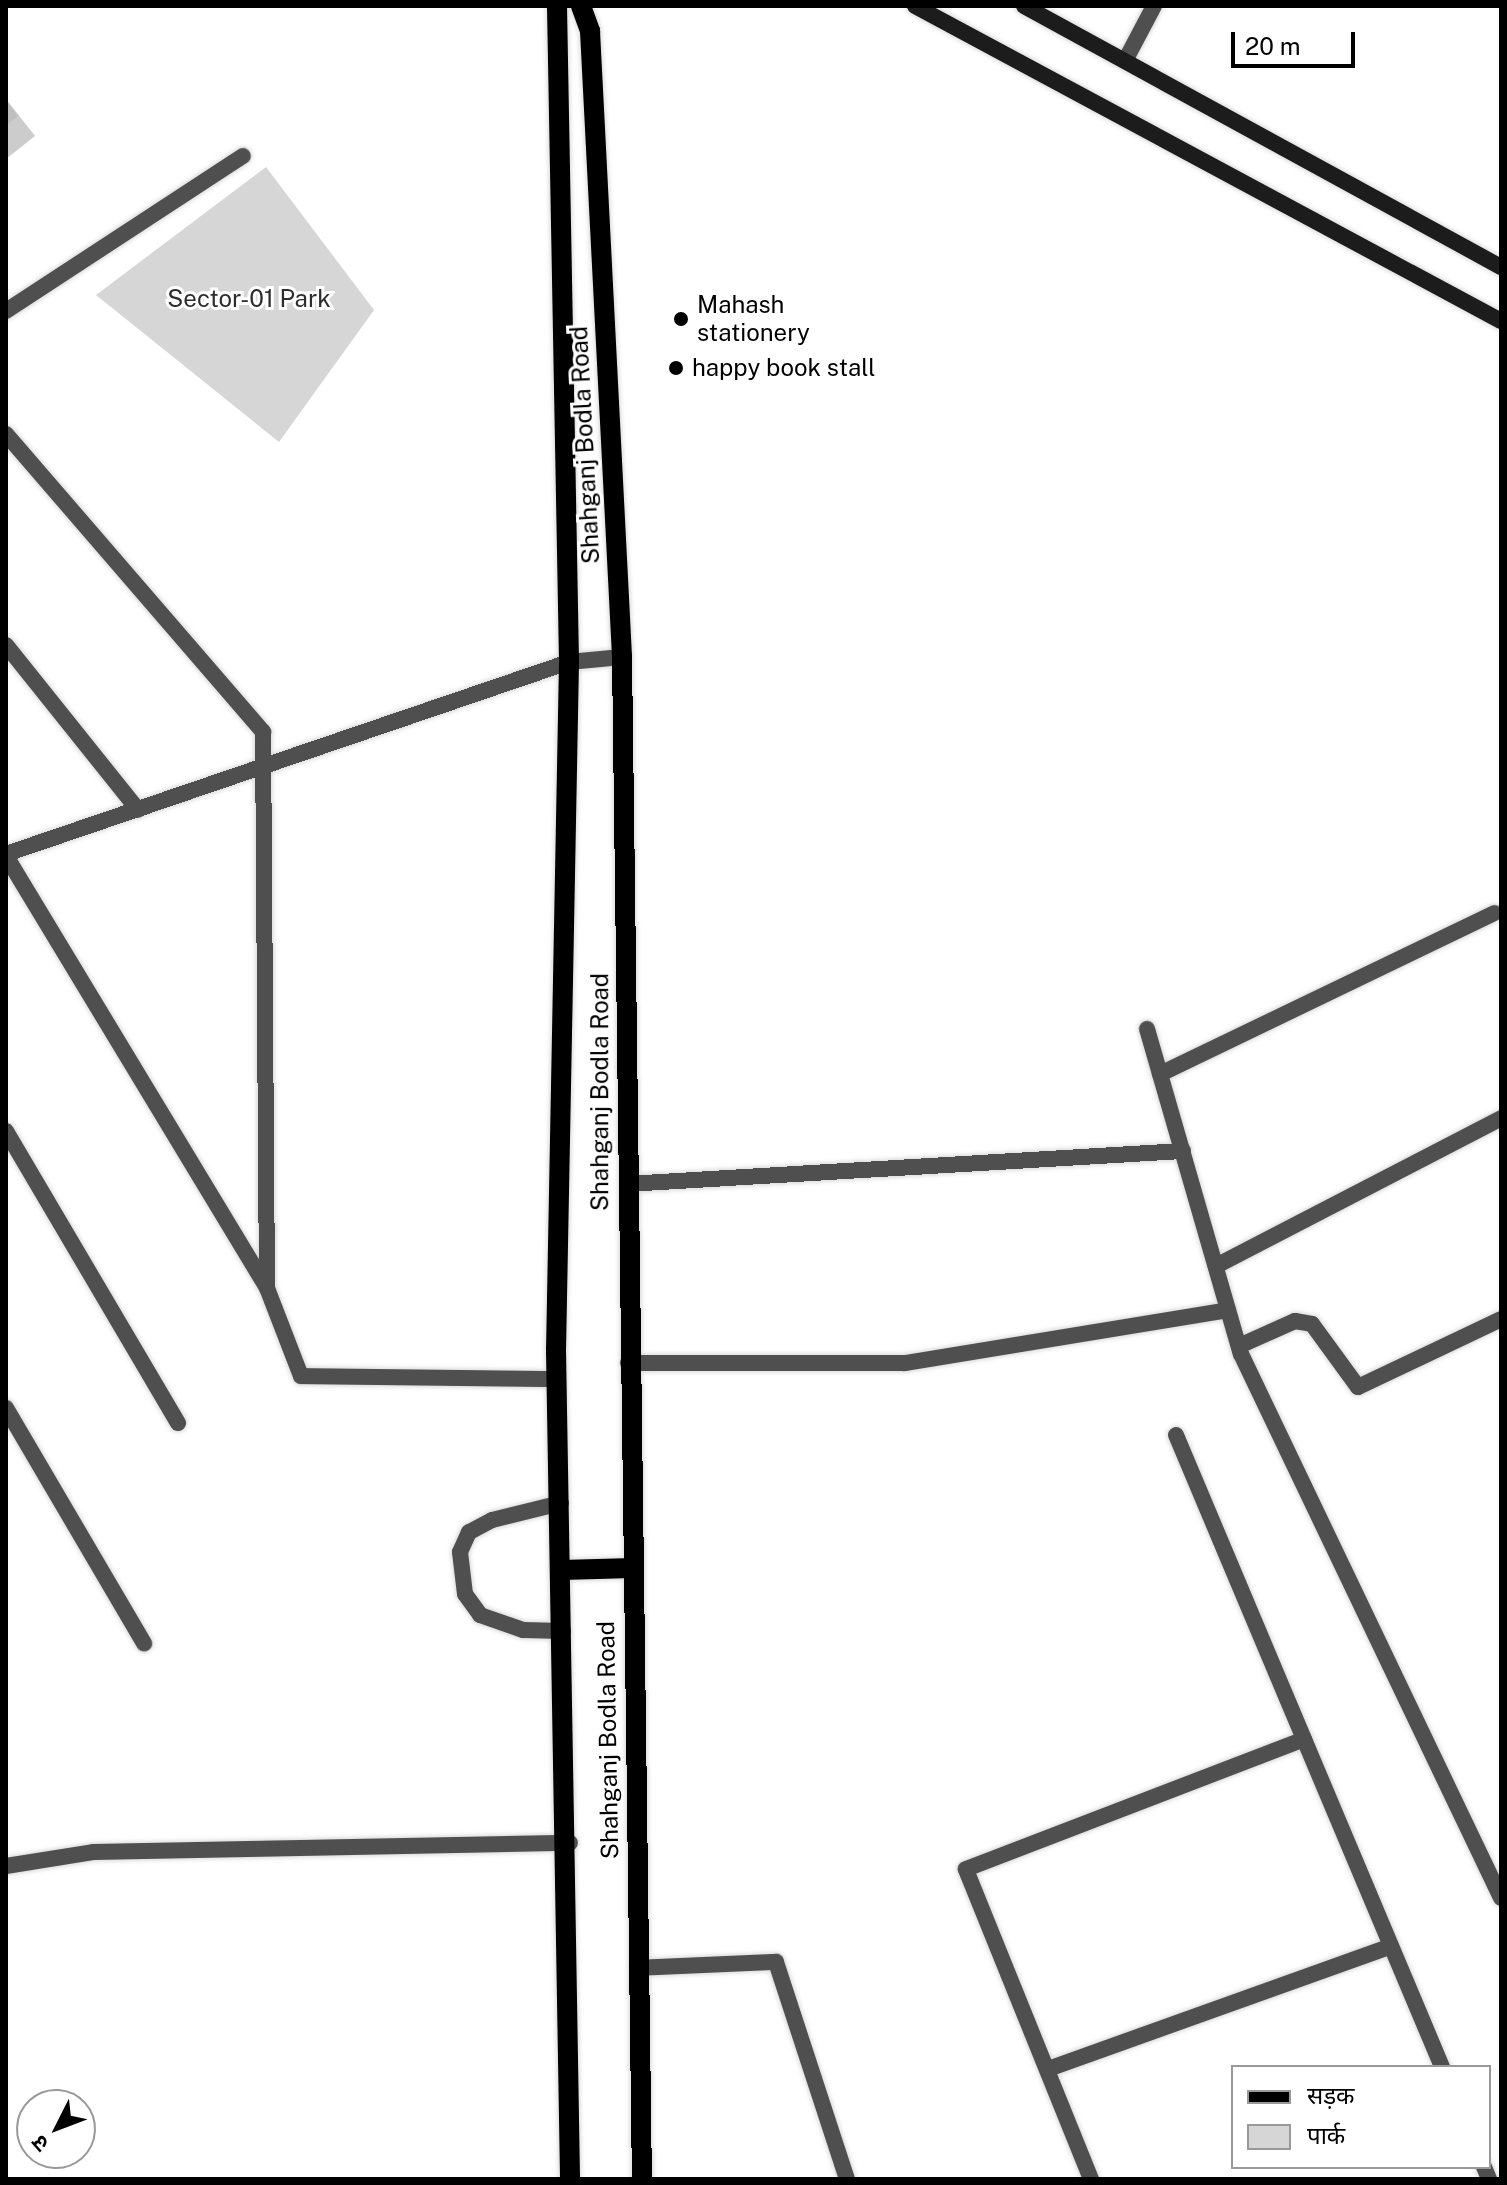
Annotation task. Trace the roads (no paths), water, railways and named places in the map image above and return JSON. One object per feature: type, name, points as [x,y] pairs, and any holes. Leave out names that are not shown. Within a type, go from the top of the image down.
[{"type":"main road","name":"Shahganj Bodla Road","points":[[557,6],[569,662],[557,1379],[570,1843],[570,2179]]},
{"type":"main road","name":"Shahganj Bodla Road","points":[[581,6],[590,31],[622,657],[628,1363],[642,2179]]},
{"type":"main road","points":[[915,6],[1501,321]]},
{"type":"main road","points":[[1024,6],[1126,59],[1501,267]]},
{"type":"main road","points":[[563,1570],[632,1568]]},
{"type":"street","points":[[1126,59],[1154,6]]},
{"type":"street","points":[[6,311],[243,156]]},
{"type":"street","points":[[6,434],[263,732],[267,1288]]},
{"type":"street","points":[[6,645],[138,810]]},
{"type":"street","points":[[557,1379],[310,1381],[293,1367],[267,1288],[6,855],[569,662],[622,657]]},
{"type":"street","points":[[1160,1074],[1494,913]]},
{"type":"street","points":[[1147,1029],[1239,1346],[1501,1898]]},
{"type":"street","points":[[1216,1266],[1501,1118]]},
{"type":"street","points":[[6,1131],[178,1423]]},
{"type":"street","points":[[627,1184],[1183,1151]]},
{"type":"street","points":[[628,1363],[905,1363],[1228,1310]]},
{"type":"street","points":[[1239,1346],[1295,1321],[1312,1324],[1358,1387],[1501,1319]]},
{"type":"street","points":[[6,1408],[144,1643]]},
{"type":"street","points":[[1176,1435],[1441,2065]]},
{"type":"street","points":[[561,1503],[492,1520],[469,1532],[460,1552],[465,1594],[480,1615],[523,1630],[563,1631]]},
{"type":"street","points":[[1091,2179],[966,1869],[1304,1739]]},
{"type":"street","points":[[6,1866],[93,1852],[570,1843]]},
{"type":"street","points":[[1048,2069],[1391,1946]]},
{"type":"street","points":[[637,1968],[776,1962],[847,2179]]},
{"type":"place","name":"Mahash stationery","points":[[681,319]]},
{"type":"place","name":"happy book stall","points":[[676,368]]},
{"type":"park label","name":"Sector-01 Park","points":[[249,299]]}]
